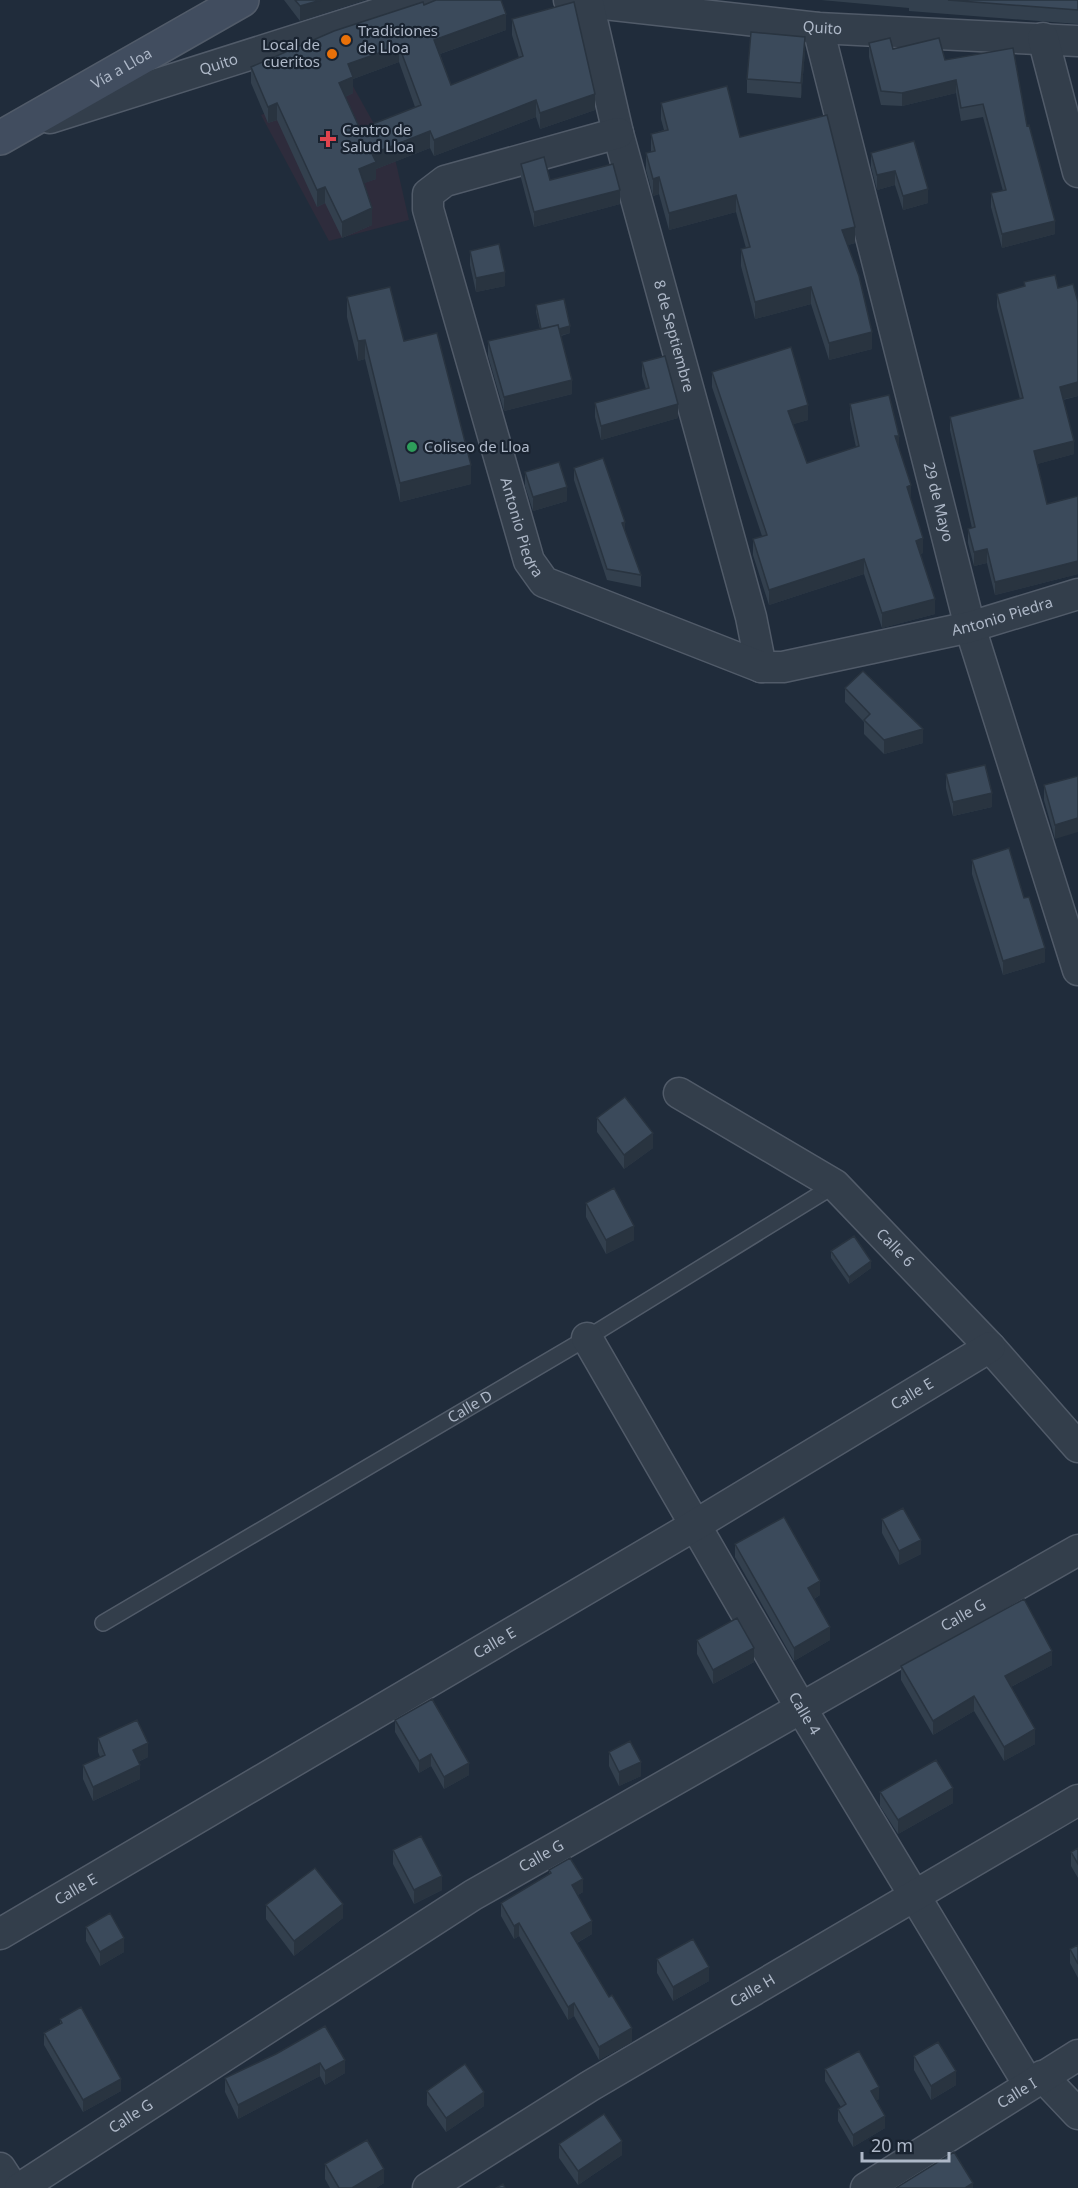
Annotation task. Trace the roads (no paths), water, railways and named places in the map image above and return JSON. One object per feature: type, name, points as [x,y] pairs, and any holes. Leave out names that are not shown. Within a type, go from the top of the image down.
[{"type":"street","name":"Vía a Lloa","points":[[8,134],[242,0]]},
{"type":"street","name":"Quito","points":[[8,134],[422,0]]},
{"type":"street","name":"Quito","points":[[579,1],[818,28],[1078,41]]},
{"type":"street","name":"8 de Septiembre","points":[[579,1],[618,133],[751,616],[761,667]]},
{"type":"street","name":"29 de Mayo","points":[[818,28],[970,627],[1078,970]]},
{"type":"street","points":[[1043,38],[1078,172]]},
{"type":"street","name":"Antonio Piedra","points":[[618,133],[445,181],[428,194],[428,209],[530,561],[544,582],[761,667],[783,667],[970,627],[1078,594]]},
{"type":"street","name":"Calle 6","points":[[679,1093],[835,1185],[990,1347],[1078,1447]]},
{"type":"street","name":"Calle 4","points":[[587,1338],[801,1708],[915,1896],[1035,2081],[1078,2114]]},
{"type":"street","name":"Calle E","points":[[0,1934],[696,1524],[990,1347]]},
{"type":"street","name":"Calle G","points":[[20,2188],[473,1895],[1078,1550]]},
{"type":"street","name":"Calle H","points":[[428,2188],[590,2086],[1078,1800]]},
{"type":"street","name":"Calle I","points":[[866,2188],[1078,2055]]},
{"type":"street","points":[[0,2168],[13,2188]]},
{"type":"lane","name":"Calle D","points":[[103,1623],[587,1338],[835,1185]]},
{"type":"place","name":"Tradiciones de Lloa","points":[[346,40]]},
{"type":"place","name":"Local de cueritos","points":[[332,54]]},
{"type":"place","name":"Centro de Salud Lloa","points":[[328,139]]},
{"type":"place","name":"Coliseo de Lloa","points":[[412,447]]}]
